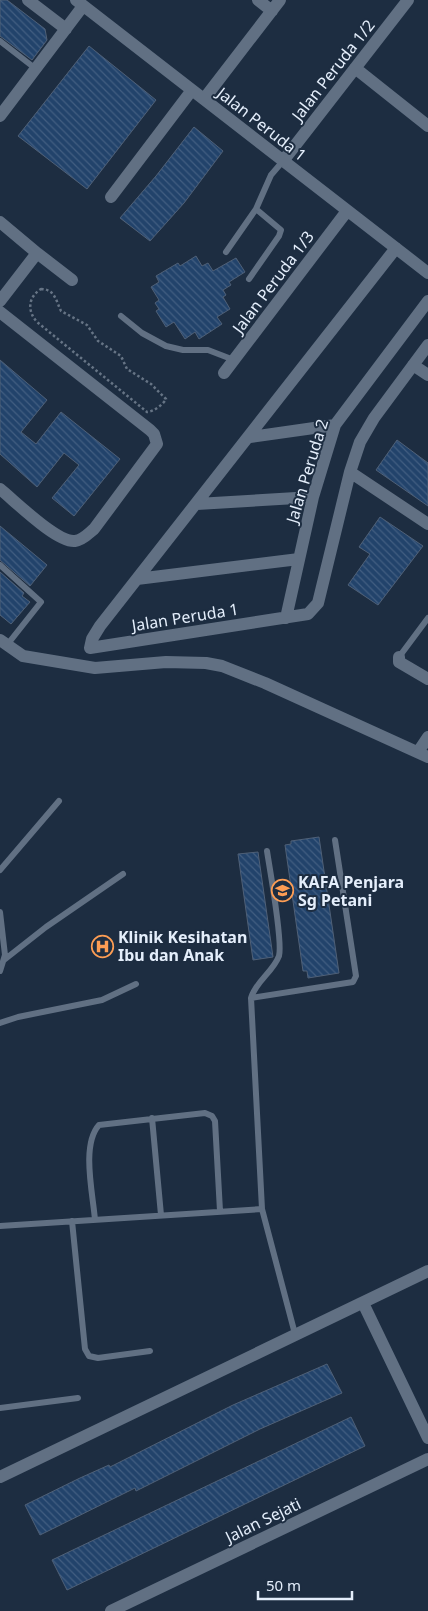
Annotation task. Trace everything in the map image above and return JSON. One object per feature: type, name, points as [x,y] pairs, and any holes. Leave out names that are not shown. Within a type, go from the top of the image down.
[{"type":"street","points":[[28,0],[66,29]]},
{"type":"street","points":[[258,0],[272,11]]},
{"type":"street","points":[[204,99],[280,0]]},
{"type":"street","name":"Jalan Peruda 1/2","points":[[283,161],[408,0]]},
{"type":"street","points":[[0,116],[66,29],[80,3]]},
{"type":"street","name":"Jalan Peruda 1","points":[[80,3],[428,273]]},
{"type":"street","points":[[355,68],[428,126]]},
{"type":"street","points":[[111,197],[192,90]]},
{"type":"street","name":"Jalan Peruda 1/3","points":[[224,373],[348,211]]},
{"type":"street","points":[[0,222],[72,280]]},
{"type":"street","points":[[137,579],[396,248]]},
{"type":"street","points":[[0,301],[37,253]]},
{"type":"street","name":"Jalan Peruda 2","points":[[286,618],[313,497],[335,425],[428,301]]},
{"type":"street","points":[[0,312],[150,430],[157,440],[157,444],[94,529],[84,538],[75,541],[64,540],[52,532],[0,489]]},
{"type":"street","name":"Jalan Peruda 1","points":[[137,579],[100,626],[92,639],[90,648],[308,614],[318,602],[350,472],[366,430],[428,345]]},
{"type":"street","points":[[413,365],[428,375]]},
{"type":"street","points":[[250,437],[335,425]]},
{"type":"street","points":[[350,472],[428,524]]},
{"type":"street","points":[[197,504],[313,497]]},
{"type":"street","points":[[137,579],[299,560]]},
{"type":"street","points":[[2,646],[23,656],[103,669],[166,662],[206,663],[222,666],[265,683],[423,755],[428,737]]},
{"type":"street","points":[[399,657],[399,662],[428,679]]},
{"type":"street","points":[[0,1477],[428,1271]]},
{"type":"street","points":[[363,1303],[428,1438]]},
{"type":"street","name":"Jalan Sejati","points":[[119,1609],[428,1459]]},
{"type":"lane","points":[[0,41],[36,69]]},
{"type":"lane","points":[[226,252],[256,209],[271,175],[283,161]]},
{"type":"lane","points":[[249,279],[279,236],[280,230],[256,209]]},
{"type":"lane","points":[[121,316],[142,333],[166,346],[183,350],[208,350],[234,360]]},
{"type":"lane","points":[[0,566],[42,602],[2,646]]},
{"type":"lane","points":[[399,657],[428,618]]},
{"type":"lane","points":[[0,870],[59,801]]},
{"type":"lane","points":[[251,998],[353,982],[356,976],[335,840]]},
{"type":"lane","points":[[268,851],[279,954],[253,992],[251,998],[262,1209],[295,1334]]},
{"type":"lane","points":[[4,960],[46,927],[123,874]]},
{"type":"lane","points":[[0,912],[4,960],[0,970]]},
{"type":"lane","points":[[0,1023],[18,1017],[102,1000],[136,984]]},
{"type":"lane","points":[[95,1220],[89,1152],[93,1132],[99,1125],[205,1113],[212,1116],[215,1122],[220,1211]]},
{"type":"lane","points":[[152,1118],[160,1215]]},
{"type":"lane","points":[[0,1226],[262,1209]]},
{"type":"lane","points":[[72,1222],[85,1349],[89,1356],[98,1358],[150,1351]]},
{"type":"lane","points":[[0,1408],[78,1398]]},
{"type":"path","points":[[45,289],[56,296],[61,312],[87,324],[98,341],[111,348],[121,356],[127,369],[163,394],[166,399],[164,403],[151,412],[147,412],[37,322],[30,315],[29,308],[36,292],[45,289]]},
{"type":"building","points":[[0,0],[7,0],[45,29],[47,40],[32,60],[0,36]]},
{"type":"building","points":[[89,46],[156,100],[87,189],[18,136]]},
{"type":"building","points":[[194,127],[223,151],[184,203],[150,241],[120,218]]},
{"type":"building","points":[[196,256],[202,266],[208,263],[213,271],[236,258],[245,272],[229,282],[231,285],[223,290],[226,295],[223,297],[230,309],[217,317],[222,324],[199,339],[195,332],[185,339],[174,322],[166,327],[156,311],[159,309],[155,303],[159,300],[151,287],[159,282],[156,276],[178,263],[180,266]]},
{"type":"building","points":[[0,360],[47,400],[21,432],[36,444],[61,412],[120,459],[74,516],[52,498],[79,465],[64,453],[37,487],[0,454]]},
{"type":"building","points":[[397,440],[428,463],[428,506],[376,470]]},
{"type":"building","points":[[380,517],[423,546],[378,605],[348,585],[370,554],[359,547]]},
{"type":"building","points":[[0,526],[47,565],[30,586],[0,560]]},
{"type":"building","points":[[0,572],[24,593],[22,596],[30,602],[11,624],[0,615]]},
{"type":"building","points":[[319,837],[339,973],[308,978],[307,971],[303,971],[285,845],[291,844],[291,841]]},
{"type":"building","points":[[258,852],[273,957],[253,960],[238,854]]},
{"type":"building","points":[[327,1364],[342,1393],[260,1429],[136,1491],[135,1488],[40,1535],[25,1505],[109,1465],[110,1467],[233,1405]]},
{"type":"building","points":[[351,1417],[365,1446],[67,1590],[52,1560]]},
{"type":"place","name":"KAFA Penjara Sg Petani","points":[[282,891]]},
{"type":"place","name":"Klinik Kesihatan Ibu dan Anak","points":[[102,946]]}]
